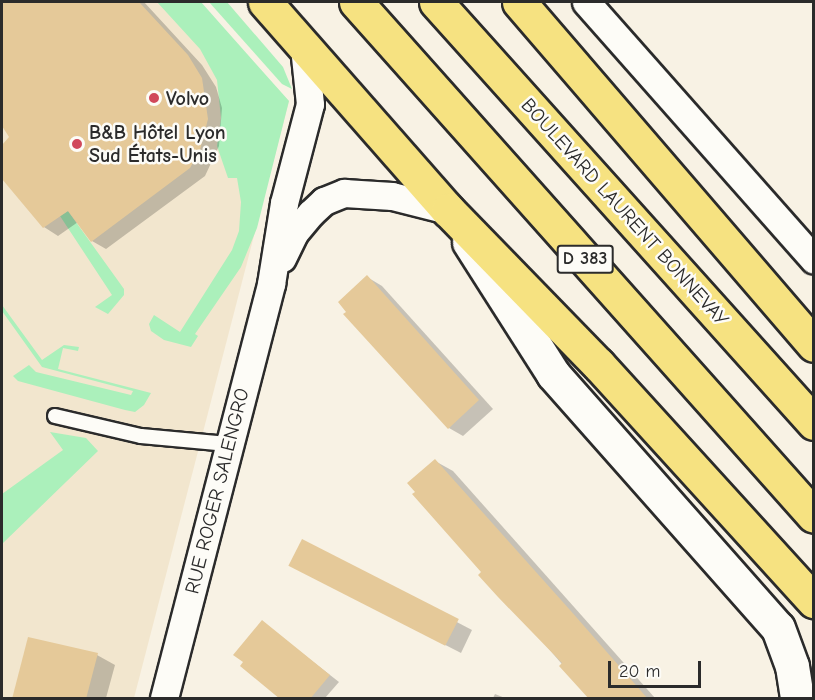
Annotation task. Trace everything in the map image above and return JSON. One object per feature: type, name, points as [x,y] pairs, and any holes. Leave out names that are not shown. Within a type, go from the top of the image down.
[{"type":"highway","points":[[265,2],[448,210],[598,364],[813,601]]},
{"type":"highway","name":"D 383","points":[[356,2],[813,516]]},
{"type":"highway","name":"BOULEVARD LAURENT BONNEVAY","points":[[436,2],[813,423]]},
{"type":"highway","points":[[519,2],[813,345]]},
{"type":"street","points":[[586,2],[813,260]]},
{"type":"street","name":"RUE ROGER SALENGRO","points":[[164,699],[271,284],[284,203],[310,104],[304,47]]},
{"type":"street","name":"RUE ROGER SALENGRO","points":[[271,284],[294,233],[324,201],[362,192],[448,210]]},
{"type":"street","points":[[448,210],[553,374],[778,628],[792,666],[797,699]]},
{"type":"lane","points":[[55,416],[141,436],[228,444]]},
{"type":"shaded area","points":[[2,2],[197,2],[289,101],[134,698],[2,698]]},
{"type":"green space","points":[[157,2],[201,2],[289,101],[257,228],[241,267],[195,334],[198,336],[191,347],[164,340],[151,331],[149,324],[154,315],[180,332],[232,250],[239,231],[241,202],[237,178],[228,178],[217,146],[221,118],[217,80],[200,49]]},
{"type":"green space","points":[[209,2],[227,2],[283,67],[292,89],[282,84]]},
{"type":"green space","points":[[68,211],[124,289],[124,295],[108,314],[95,307],[112,295],[60,216]]},
{"type":"green space","points":[[2,305],[42,360],[64,345],[79,347],[78,351],[63,348],[58,369],[151,393],[144,405],[135,412],[18,381],[13,376],[29,365],[36,372],[131,395],[133,391],[42,367],[2,311]]},
{"type":"green space","points":[[50,432],[86,438],[98,451],[2,544],[2,494],[63,450]]},
{"type":"building","points":[[2,2],[139,2],[188,55],[202,78],[208,119],[200,150],[190,168],[91,242],[68,211],[43,228],[2,179],[2,145],[9,137],[2,126]]},
{"type":"building","points":[[367,275],[479,400],[448,429],[343,314],[346,312],[338,302]]},
{"type":"building","points":[[435,459],[648,699],[589,699],[559,666],[562,663],[478,575],[481,572],[412,494],[415,492],[407,483]]},
{"type":"building","points":[[302,539],[459,619],[445,646],[288,566]]},
{"type":"building","points":[[262,620],[330,675],[310,699],[280,699],[240,666],[243,662],[233,655]]},
{"type":"building","points":[[28,637],[98,653],[86,699],[12,699]]},
{"type":"place","name":"Volvo","points":[[154,98]]},
{"type":"place","name":"B&B Hôtel Lyon Sud États-Unis","points":[[77,144]]}]
